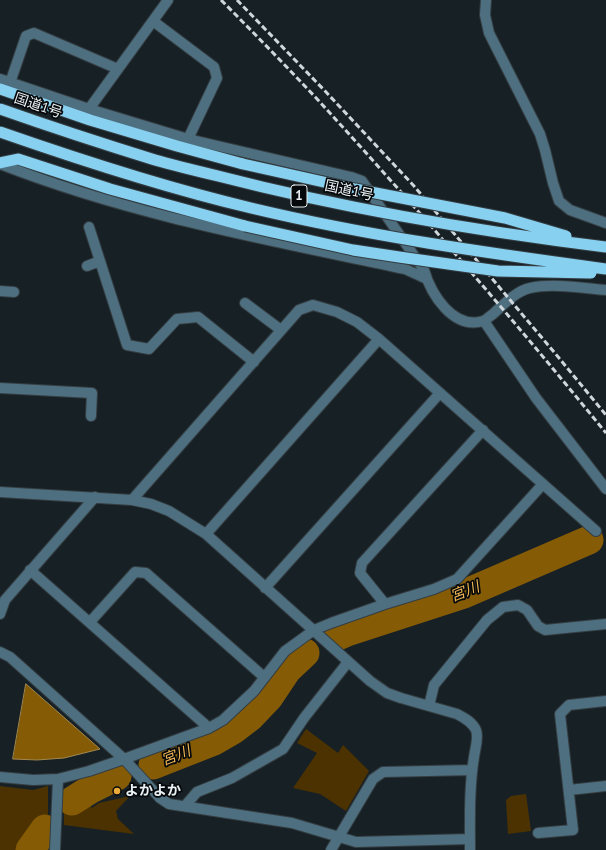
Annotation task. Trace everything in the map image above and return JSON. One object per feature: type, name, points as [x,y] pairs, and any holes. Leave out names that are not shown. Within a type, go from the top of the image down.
[{"type":"highway","points":[[0,89],[90,120],[243,164],[355,189],[505,218],[605,246]]},
{"type":"highway","name":"国道1号","points":[[0,109],[56,129],[156,160],[256,186],[349,207],[424,220],[605,246]]},
{"type":"highway","name":"1","points":[[0,132],[50,150],[150,181],[252,208],[406,239],[496,254],[606,269]]},
{"type":"highway","points":[[0,164],[18,159],[117,191],[245,226],[361,251],[491,270],[606,274]]},
{"type":"street","points":[[89,109],[168,0]]},
{"type":"street","points":[[486,0],[485,15],[489,33],[540,134],[552,183],[559,201],[570,210],[606,223]]},
{"type":"street","points":[[153,21],[214,67],[216,78],[188,139]]},
{"type":"street","points":[[10,83],[26,36],[34,34],[118,69]]},
{"type":"street","points":[[0,79],[89,109],[188,139],[351,177],[362,181],[424,270],[427,279],[445,309],[454,316],[472,322],[484,321],[517,294],[528,288],[545,286],[606,290]]},
{"type":"street","points":[[0,164],[39,180],[196,224],[405,269],[427,279]]},
{"type":"street","points":[[89,227],[127,345],[150,349],[177,319],[198,317],[254,362]]},
{"type":"street","points":[[87,266],[100,261]]},
{"type":"street","points":[[0,291],[14,292]]},
{"type":"street","points":[[245,303],[281,330]]},
{"type":"street","points":[[132,500],[299,310],[313,305],[337,312],[357,322],[379,339],[596,531]]},
{"type":"street","points":[[484,321],[536,398],[606,489]]},
{"type":"street","points":[[206,534],[379,339]]},
{"type":"street","points":[[0,388],[92,393],[91,416]]},
{"type":"street","points":[[265,588],[440,393]]},
{"type":"street","points":[[385,604],[360,573],[362,563],[483,430]]},
{"type":"street","points":[[0,776],[33,780],[58,779],[89,771],[209,728],[223,720],[254,691],[285,651],[314,630],[385,604],[434,589],[457,579],[544,484]]},
{"type":"street","points":[[0,492],[132,500],[151,504],[169,511],[206,534],[370,682],[387,693],[400,698],[457,714],[466,718],[476,730],[470,796],[470,850]]},
{"type":"street","points":[[0,614],[5,600],[95,497]]},
{"type":"street","points":[[30,570],[209,728]]},
{"type":"street","points":[[90,622],[135,572],[146,572],[264,677]]},
{"type":"street","points":[[429,706],[434,685],[487,620],[503,607],[518,605],[527,610],[538,626],[545,630],[606,624]]},
{"type":"street","points":[[0,652],[10,657],[124,759],[160,798],[169,804],[292,823],[356,842],[470,839]]},
{"type":"street","points":[[185,806],[197,792],[232,778],[283,749],[304,718],[348,662]]},
{"type":"street","points":[[538,833],[573,830],[560,714],[569,705],[606,701]]},
{"type":"street","points":[[331,850],[373,779],[383,772],[472,770]]},
{"type":"street","points":[[55,850],[58,779]]},
{"type":"street","points":[[569,790],[606,786]]},
{"type":"shaded area","points":[[26,684],[100,749],[64,758],[37,760],[13,759]]},
{"type":"shaded area","points":[[306,729],[338,753],[343,745],[369,771],[346,811],[320,794],[293,788],[317,753],[297,743]]},
{"type":"shaded area","points":[[0,786],[33,790],[48,786],[48,820],[23,850],[0,850]]},
{"type":"shaded area","points":[[526,794],[531,831],[508,834],[506,800],[511,796]]},
{"type":"shaded area","points":[[130,796],[116,811],[118,819],[134,834],[64,825],[64,813],[84,798],[92,808],[99,803]]},
{"type":"waterway","name":"宮川","points":[[338,636],[464,594],[589,540]]},
{"type":"waterway","name":"宮川","points":[[153,765],[214,741],[233,730],[250,717],[269,697],[287,670],[305,653]]},
{"type":"waterway","name":"宮川","points":[[72,801],[91,789],[117,776]]},
{"type":"waterway","name":"宮川","points":[[30,850],[45,829]]},
{"type":"railway","points":[[221,0],[318,100],[392,182],[536,348],[606,433]]},
{"type":"railway","points":[[237,0],[414,186],[606,415]]},
{"type":"place","name":"よかよか","points":[[117,791]]}]
